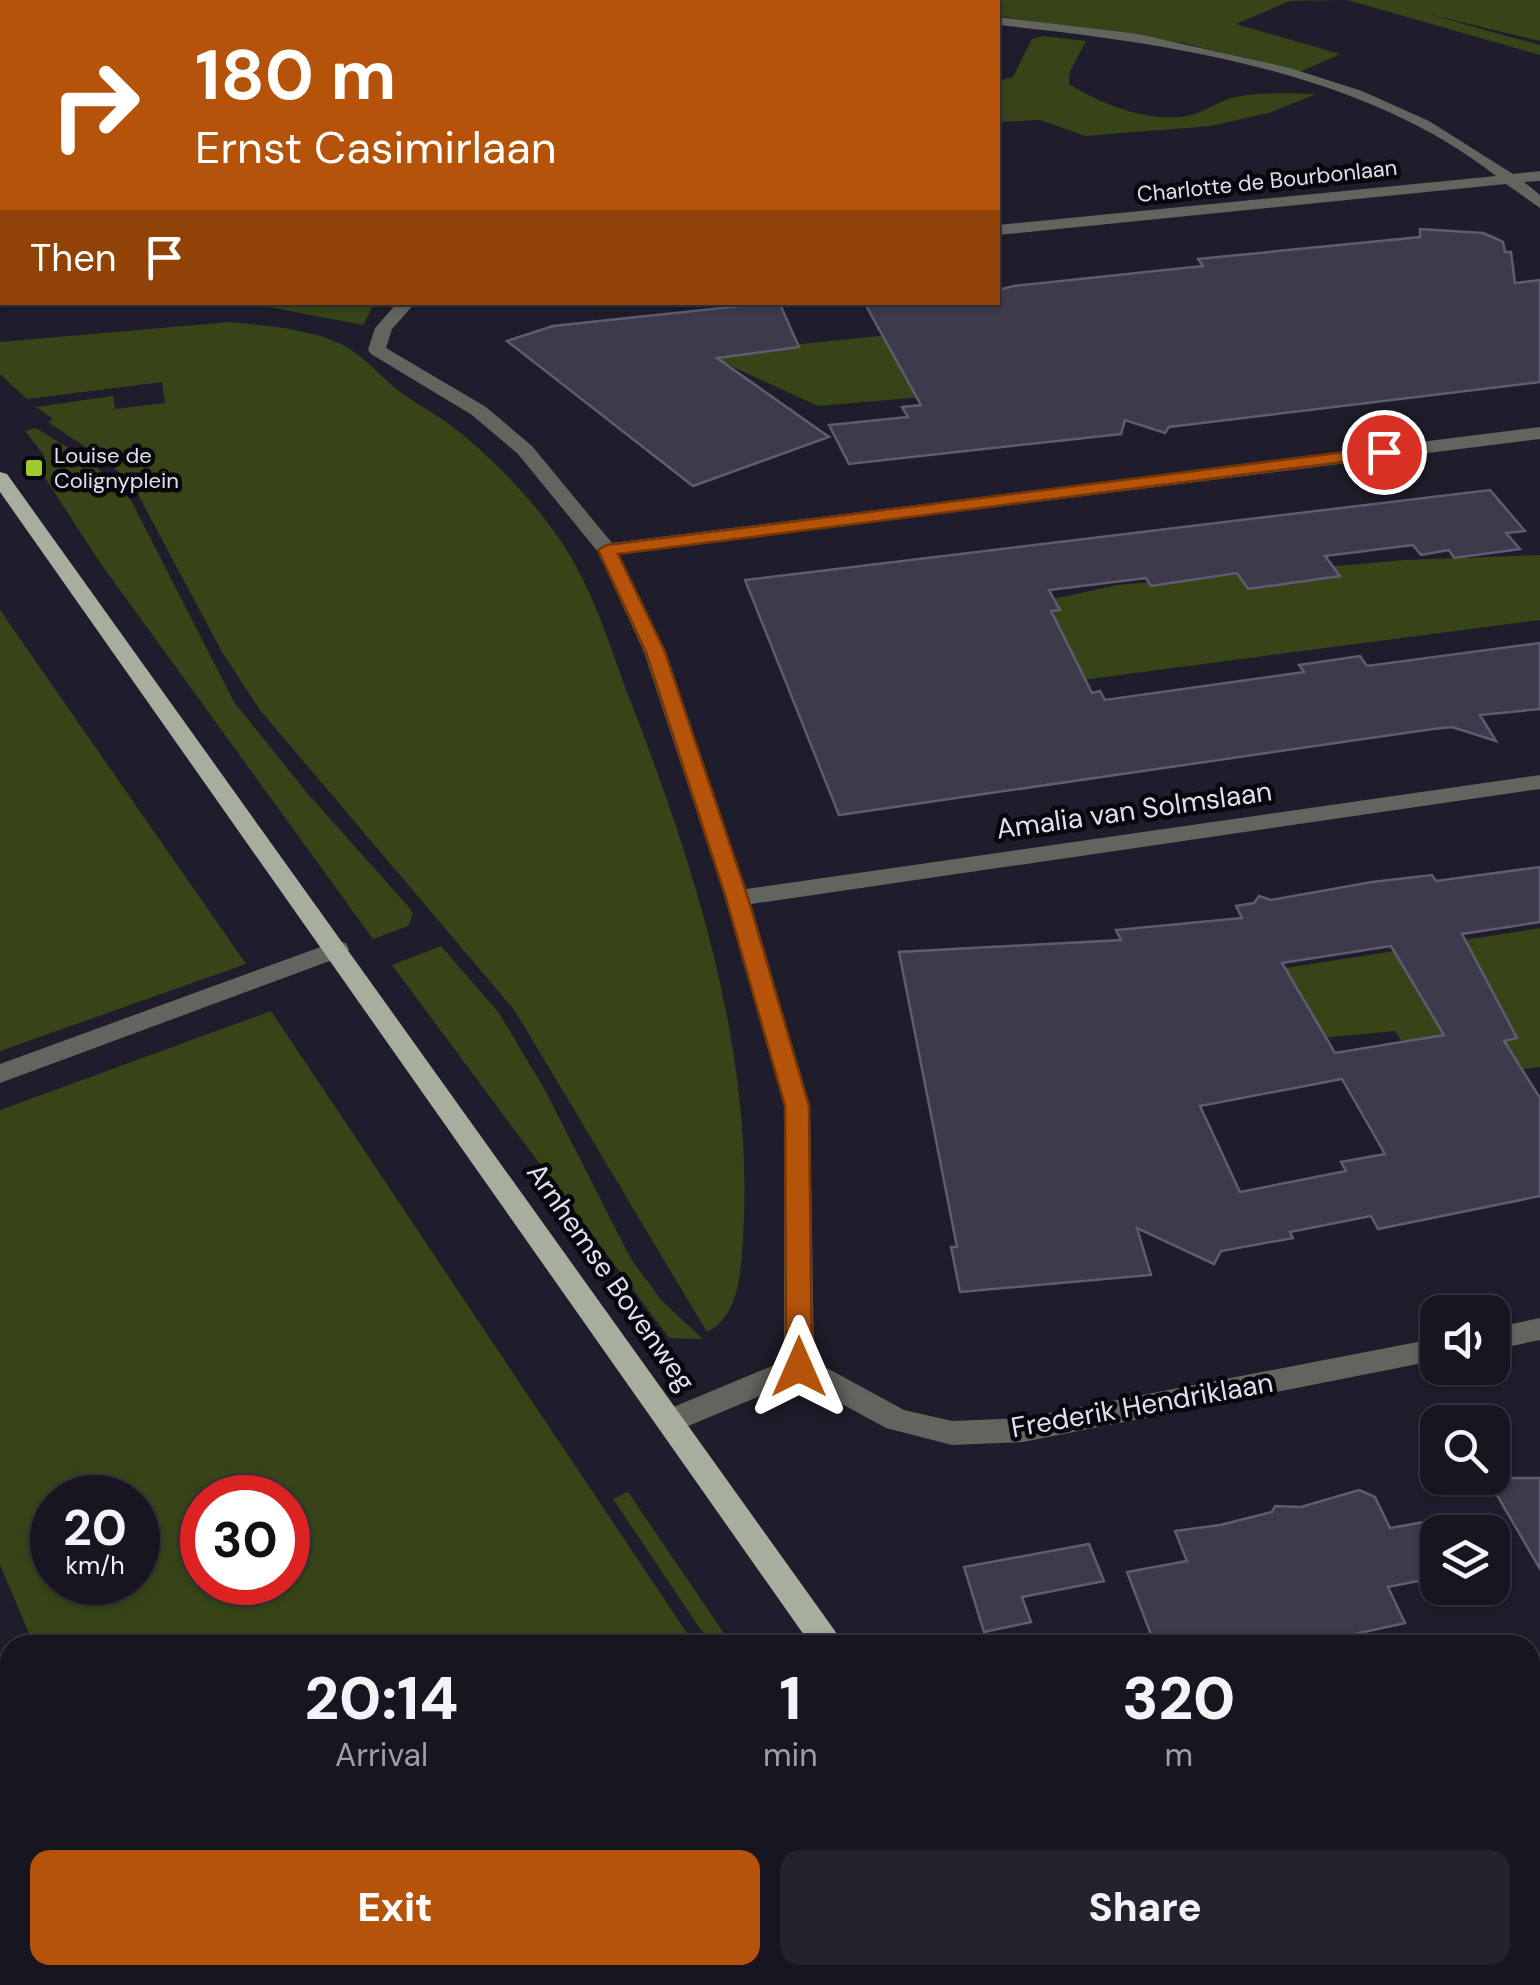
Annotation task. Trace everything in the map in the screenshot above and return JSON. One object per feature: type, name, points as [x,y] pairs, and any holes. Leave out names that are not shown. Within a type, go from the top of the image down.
[{"type":"main road","name":"Arnhemse Bovenweg","points":[[0,478],[822,1635]]},
{"type":"street","points":[[1000,21],[1190,49],[1310,80],[1435,128],[1514,178],[1540,203]]},
{"type":"street","name":"Charlotte de Bourbonlaan","points":[[1000,230],[1540,176]]},
{"type":"street","points":[[405,305],[384,328],[377,350],[479,411],[524,450],[607,550],[655,652],[737,898],[797,1106],[799,1367],[670,1421]]},
{"type":"street","points":[[607,550],[1540,433]]},
{"type":"street","name":"Amalia van Solmslaan","points":[[737,898],[1540,782]]},
{"type":"street","points":[[0,1074],[337,949]]},
{"type":"street","points":[[1510,1335],[1540,1329]]},
{"type":"street","name":"Frederik Hendriklaan","points":[[799,1367],[896,1420],[952,1434],[1023,1430],[1420,1353]]},
{"type":"green space","points":[[1000,0],[1345,0],[1290,1],[1236,24],[1340,54],[1300,72],[1183,43],[1000,16]]},
{"type":"green space","points":[[1347,0],[1540,0],[1540,41],[1428,14],[1540,45],[1540,55]]},
{"type":"green space","points":[[1043,36],[1086,41],[1070,71],[1069,84],[1113,106],[1146,115],[1195,114],[1231,98],[1252,94],[1316,94],[1272,112],[1211,126],[1086,136],[1040,120],[1000,122],[1000,80],[1013,77],[1032,39]]},
{"type":"green space","points":[[1451,277],[1515,346],[818,406],[705,354]]},
{"type":"green space","points":[[292,305],[374,305],[363,325],[268,307]]},
{"type":"green space","points":[[230,322],[315,334],[356,353],[400,392],[461,433],[507,476],[560,540],[590,595],[675,824],[715,959],[729,1028],[744,1167],[742,1250],[732,1303],[718,1325],[707,1332],[515,1011],[260,710],[222,652],[134,487],[109,463],[48,422],[53,419],[36,407],[113,396],[115,409],[165,403],[162,382],[27,399],[0,374],[0,342]]},
{"type":"green space","points":[[36,428],[90,461],[131,500],[234,702],[308,794],[408,906],[413,914],[408,926],[373,939],[101,564],[34,461],[45,457],[25,431]]},
{"type":"green space","points":[[1540,555],[1540,620],[914,702],[921,628],[1117,585],[1405,560]]},
{"type":"green space","points":[[0,610],[246,964],[0,1051]]},
{"type":"green space","points":[[1540,928],[1540,1067],[1482,1075],[1417,1064],[1395,1031],[1311,1039],[1267,971]]},
{"type":"green space","points":[[441,946],[499,1013],[545,1090],[631,1259],[662,1301],[703,1339],[669,1338],[392,965]]},
{"type":"green space","points":[[271,1011],[688,1635],[30,1635],[0,1565],[0,1110]]},
{"type":"green space","points":[[628,1492],[725,1635],[704,1635],[613,1499]]},
{"type":"building","points":[[1420,229],[1483,233],[1503,242],[1505,252],[1511,252],[1515,283],[1540,280],[1540,382],[1169,427],[1165,433],[1125,420],[1121,434],[849,464],[829,425],[908,417],[902,407],[921,405],[866,305],[1000,305],[1000,290],[1014,286],[1203,266],[1198,259],[1420,237]]},
{"type":"building","points":[[780,305],[799,347],[717,358],[829,437],[693,486],[507,341],[553,326]]},
{"type":"building","points":[[1490,490],[1525,531],[1506,533],[1520,549],[1454,558],[1449,550],[1421,555],[1413,545],[1325,556],[1340,576],[1248,589],[1237,573],[1151,586],[1146,578],[1049,590],[1060,610],[1051,611],[1092,693],[1100,691],[1105,700],[1304,672],[1299,665],[1360,656],[1367,666],[1540,643],[1540,709],[1480,715],[1496,741],[1452,727],[1433,729],[839,815],[745,580]]},
{"type":"building","points":[[1540,867],[1540,922],[1462,934],[1517,1038],[1504,1041],[1540,1098],[1540,1196],[1378,1229],[1371,1216],[1290,1232],[1293,1238],[1221,1251],[1214,1264],[1137,1228],[1151,1275],[960,1292],[951,1247],[957,1247],[899,952],[1121,940],[1116,930],[1242,918],[1236,906],[1254,903],[1259,896],[1271,900],[1432,875],[1436,881]],"holes":[[[1391,946],[1444,1035],[1335,1053],[1282,963]],[[1342,1079],[1385,1154],[1341,1162],[1346,1171],[1240,1192],[1200,1106]]]},
{"type":"building","points":[[1510,1478],[1540,1478],[1540,1569],[1510,1515],[1497,1495],[1510,1495]]},
{"type":"building","points":[[1359,1490],[1375,1497],[1390,1528],[1420,1523],[1420,1581],[1388,1587],[1405,1623],[1350,1635],[1151,1635],[1127,1572],[1187,1561],[1175,1531],[1272,1512],[1275,1506],[1301,1507]]},
{"type":"building","points":[[1089,1544],[1104,1581],[1022,1597],[1031,1622],[984,1632],[964,1567]]},
{"type":"place","name":"Louise de Colignyplein","points":[[34,468]]},
{"type":"route","points":[[799,1367],[797,1106],[737,898],[655,652],[607,550],[1384,452]]}]
